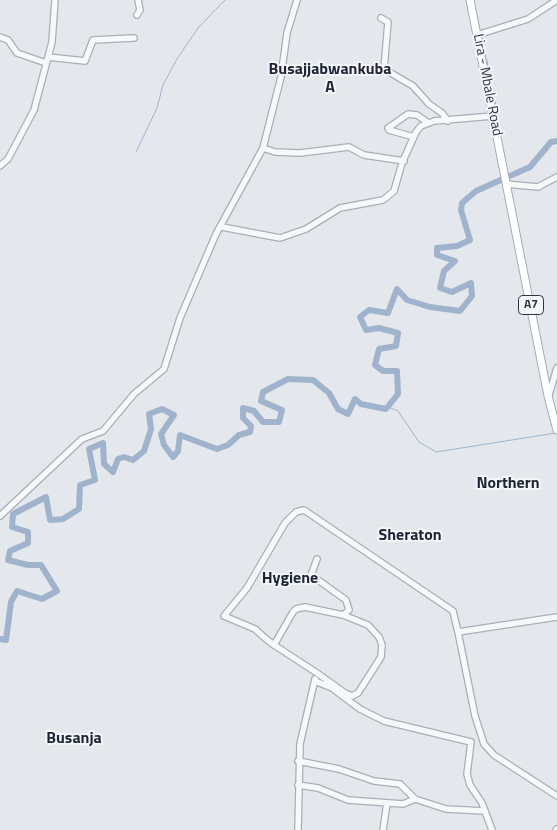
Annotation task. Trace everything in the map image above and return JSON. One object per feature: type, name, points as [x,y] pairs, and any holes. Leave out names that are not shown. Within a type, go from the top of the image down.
[{"type":"main road","name":"Lira - Mbale Road","points":[[470,0],[505,182]]},
{"type":"main road","name":"A7","points":[[505,182],[523,259],[548,396],[557,430]]},
{"type":"street","points":[[0,166],[8,160],[34,110],[52,42],[54,0]]},
{"type":"street","points":[[137,15],[140,10],[138,0]]},
{"type":"street","points":[[0,516],[82,439],[103,431],[132,396],[164,370],[180,318],[216,234],[222,227],[263,148],[281,77],[287,32],[297,0]]},
{"type":"street","points":[[477,35],[528,19],[557,0]]},
{"type":"street","points":[[381,18],[388,22],[384,69],[413,86],[448,121]]},
{"type":"street","points":[[0,37],[8,40],[17,53],[47,60],[85,61],[93,40],[134,38]]},
{"type":"street","points":[[414,137],[388,130],[388,128],[402,117],[410,114],[417,115],[426,122]]},
{"type":"street","points":[[222,227],[276,238],[300,232],[340,208],[386,198],[394,191],[414,137],[418,129],[426,122],[493,116]]},
{"type":"street","points":[[263,148],[275,152],[300,153],[349,147],[364,154],[404,161]]},
{"type":"street","points":[[505,182],[538,187],[557,177]]},
{"type":"street","points":[[548,396],[557,368]]},
{"type":"street","points":[[274,645],[296,609],[306,607],[343,615],[368,625],[378,634],[382,645],[380,659],[355,696],[345,693],[274,645],[255,630],[224,616],[247,588],[285,523],[296,512],[304,510],[453,611],[475,716],[484,744],[494,755],[557,796]]},
{"type":"street","points":[[317,559],[311,575],[346,600],[349,610],[343,615]]},
{"type":"street","points":[[458,632],[557,618]]},
{"type":"street","points":[[298,830],[300,738],[317,673]]},
{"type":"street","points":[[314,681],[329,686],[360,709],[384,721],[471,742],[467,774],[470,785],[485,811],[492,830]]},
{"type":"street","points":[[298,761],[339,769],[374,781],[400,784],[415,800],[446,809],[485,811]]},
{"type":"street","points":[[298,785],[318,788],[348,800],[403,804],[415,800]]},
{"type":"street","points":[[383,830],[387,803]]},
{"type":"waterway","points":[[136,152],[157,108],[163,85],[177,59],[198,28],[225,0]]},
{"type":"waterway","points":[[466,0],[469,14]]},
{"type":"waterway","points":[[477,15],[480,31]]},
{"type":"waterway","points":[[482,37],[486,59]]},
{"type":"waterway","points":[[487,60],[488,67]]},
{"type":"waterway","points":[[488,68],[497,110]]},
{"type":"waterway","points":[[0,639],[6,640],[11,602],[17,591],[42,599],[57,591],[41,565],[28,565],[8,560],[10,551],[28,543],[28,532],[12,527],[13,514],[46,497],[50,520],[63,519],[79,509],[80,485],[95,480],[89,449],[103,443],[104,464],[113,472],[118,459],[124,457],[133,460],[144,451],[151,429],[149,414],[162,409],[174,415],[161,434],[164,445],[173,457],[178,451],[180,435],[217,449],[228,445],[239,435],[250,432],[251,426],[243,418],[243,408],[254,411],[263,422],[279,422],[282,410],[261,401],[263,392],[288,379],[313,380],[329,393],[338,409],[348,414],[355,399],[361,404],[386,409],[398,394],[397,371],[383,371],[375,365],[379,349],[396,346],[398,333],[379,328],[366,330],[360,317],[369,310],[388,313],[397,289],[407,300],[430,307],[460,311],[472,296],[471,283],[452,292],[440,288],[444,271],[455,261],[437,255],[437,248],[457,246],[470,240],[461,210],[462,203],[476,191],[530,167],[551,142],[557,141]]},
{"type":"waterway","points":[[388,407],[398,411],[419,442],[436,452],[556,433]]},
{"type":"district","name":"Busajjabwankuba A","points":[[330,79]]},
{"type":"district","name":"Northern","points":[[508,484]]},
{"type":"district","name":"Sheraton","points":[[410,536]]},
{"type":"district","name":"Hygiene","points":[[290,579]]},
{"type":"district","name":"Busanja","points":[[74,739]]}]
